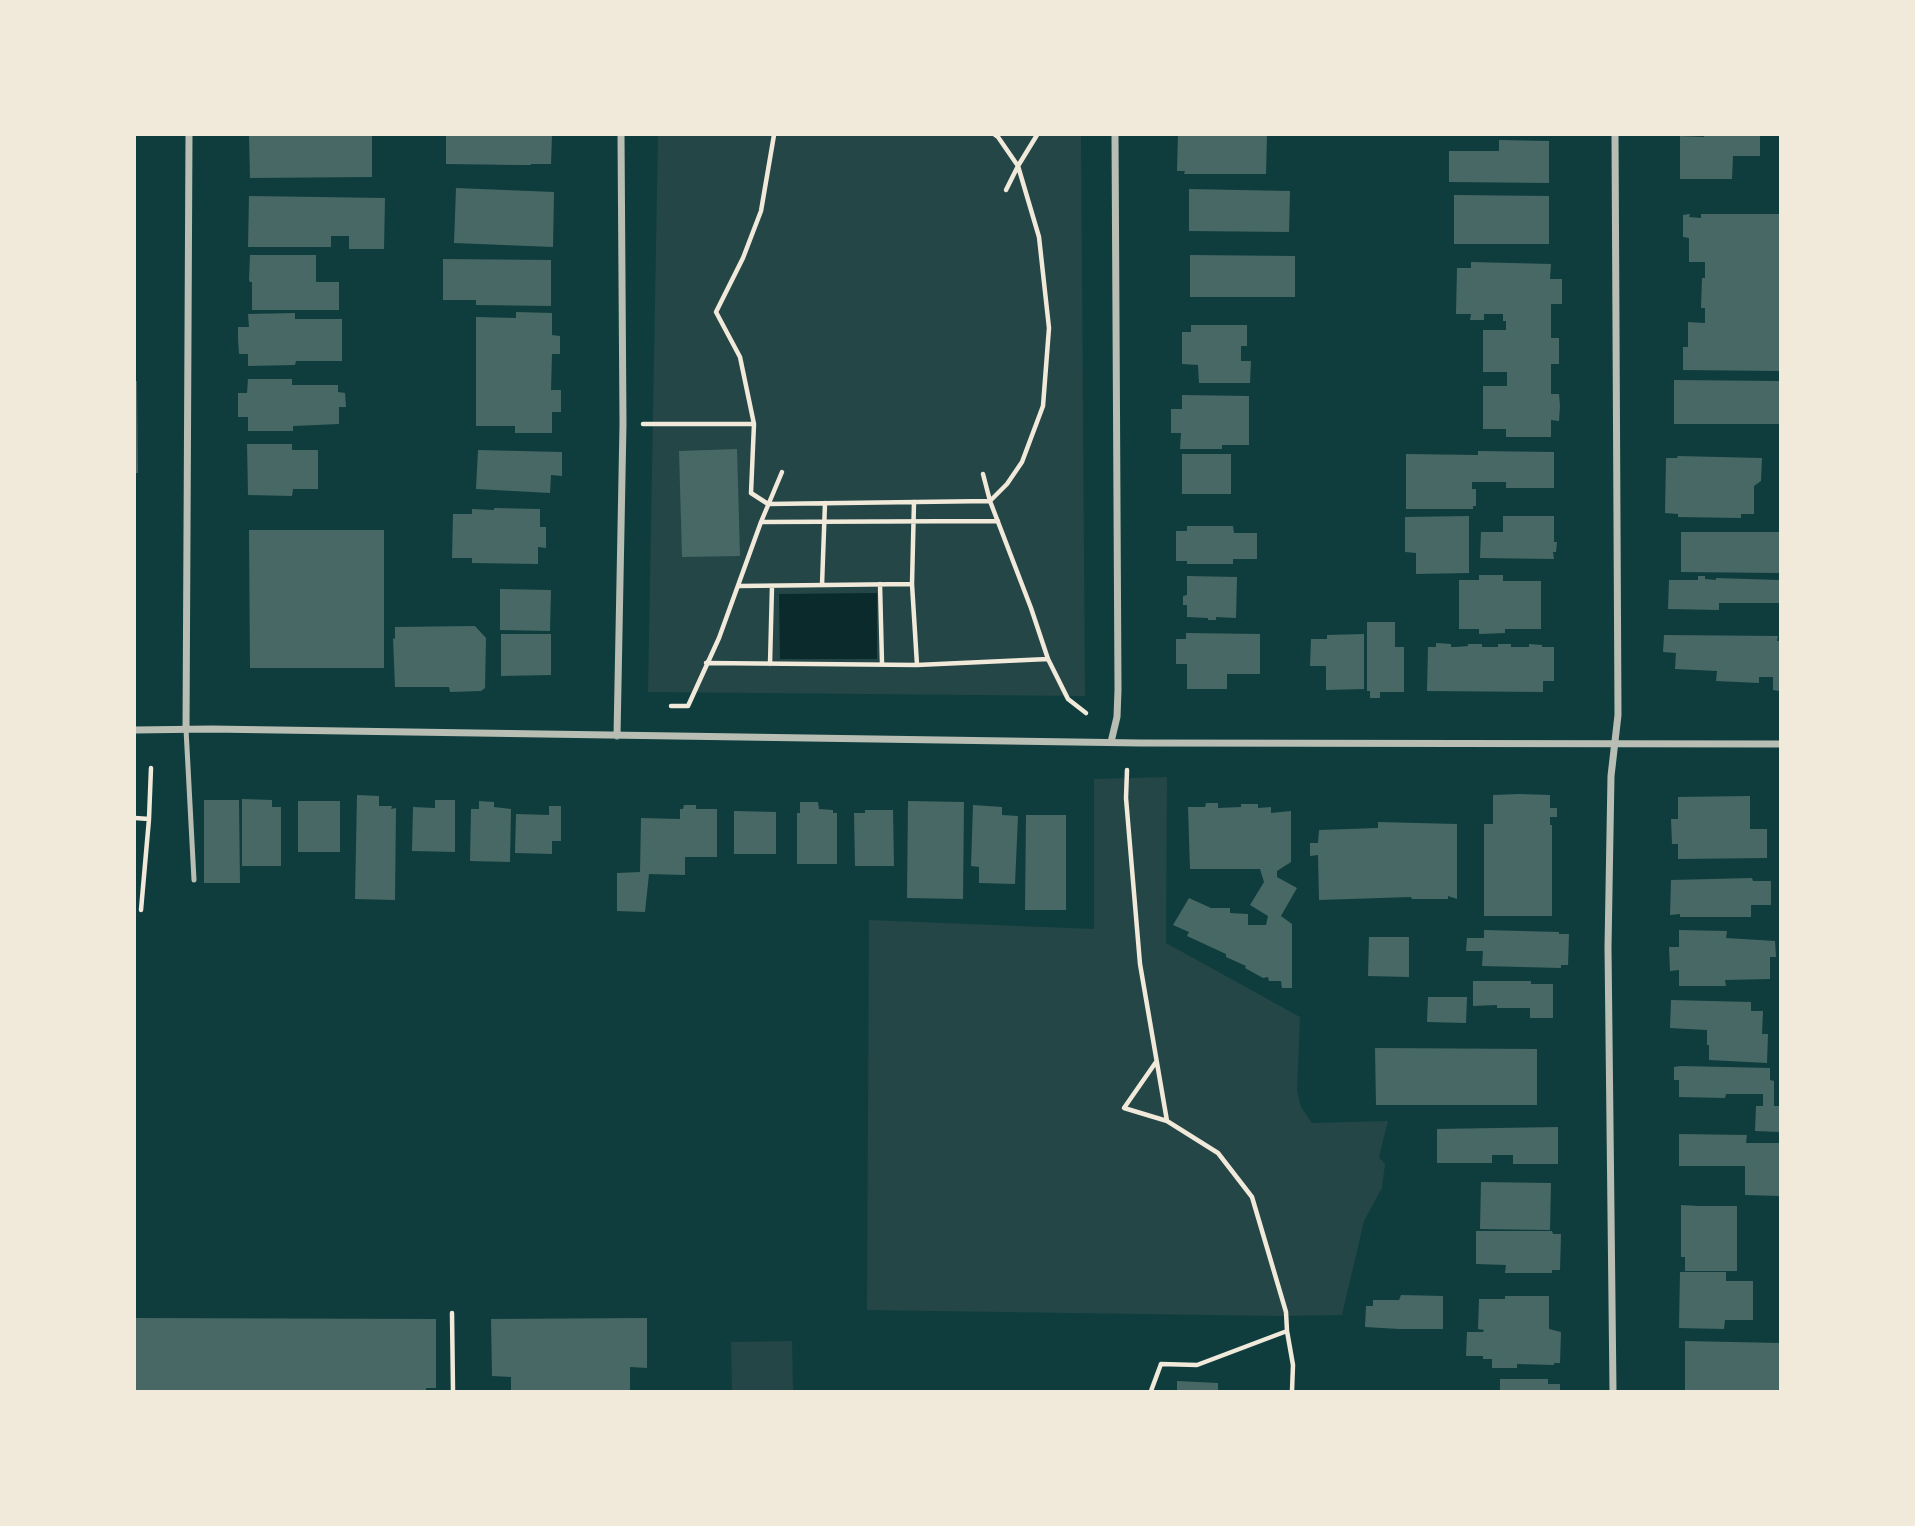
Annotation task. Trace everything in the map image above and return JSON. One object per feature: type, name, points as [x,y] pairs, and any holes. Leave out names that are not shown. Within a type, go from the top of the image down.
[{"type":"street","points":[[186,729],[189,135]]},
{"type":"street","points":[[617,736],[622,424],[621,135]]},
{"type":"street","points":[[1111,742],[1117,717],[1118,690],[1115,135]]},
{"type":"street","points":[[1612,1391],[1608,947],[1611,776],[1618,715],[1615,135]]},
{"type":"street","points":[[135,730],[1111,742],[1780,744]]},
{"type":"lane","points":[[186,729],[194,880]]},
{"type":"path","points":[[774,135],[761,211],[743,258],[716,312],[740,357],[754,424],[751,493],[768,504],[990,501],[1007,484],[1022,462],[1043,406],[1048,315],[1039,237],[1018,166],[995,135]]},
{"type":"path","points":[[1006,190],[1037,135]]},
{"type":"path","points":[[622,424],[754,424]]},
{"type":"path","points":[[671,706],[688,706],[739,586],[782,472]]},
{"type":"path","points":[[983,474],[990,501],[1048,659],[1068,699],[1086,713]]},
{"type":"path","points":[[914,502],[912,584],[917,665]]},
{"type":"path","points":[[821,585],[825,503]]},
{"type":"path","points":[[761,522],[998,521]]},
{"type":"path","points":[[880,584],[881,664]]},
{"type":"path","points":[[739,586],[912,584]]},
{"type":"path","points":[[770,664],[772,586]]},
{"type":"path","points":[[706,663],[917,665],[1048,659]]},
{"type":"path","points":[[141,910],[151,768]]},
{"type":"path","points":[[1127,770],[1126,798],[1140,964],[1167,1121]]},
{"type":"path","points":[[135,818],[149,819]]},
{"type":"path","points":[[1157,1062],[1124,1108],[1167,1121],[1218,1153],[1252,1197],[1286,1312],[1293,1366],[1292,1391]]},
{"type":"path","points":[[452,1313],[453,1391]]},
{"type":"path","points":[[1151,1391],[1161,1364],[1196,1365],[1287,1331]]},
{"type":"shaded area","points":[[658,135],[1081,135],[1085,696],[648,692]]},
{"type":"shaded area","points":[[877,593],[877,659],[780,659],[779,594]]},
{"type":"shaded area","points":[[1167,777],[1166,943],[1300,1017],[1297,1090],[1301,1107],[1312,1123],[1388,1121],[1379,1157],[1385,1164],[1382,1188],[1364,1221],[1342,1315],[867,1310],[869,920],[1094,929],[1094,779]]},
{"type":"shaded area","points":[[792,1341],[793,1391],[732,1391],[731,1342]]},
{"type":"building","points":[[249,135],[372,135],[372,177],[250,178]]},
{"type":"building","points":[[446,135],[552,135],[551,164],[446,164]]},
{"type":"building","points":[[1178,135],[1267,135],[1266,174],[1184,174],[1185,171],[1177,171]]},
{"type":"building","points":[[1760,135],[1760,156],[1733,156],[1732,179],[1680,179],[1680,136]]},
{"type":"building","points":[[1499,140],[1549,141],[1549,183],[1449,182],[1449,151],[1499,151]]},
{"type":"building","points":[[456,188],[554,192],[553,247],[454,243]]},
{"type":"building","points":[[1189,189],[1290,191],[1289,232],[1189,231]]},
{"type":"building","points":[[1454,195],[1549,196],[1549,244],[1454,244]]},
{"type":"building","points":[[249,196],[385,198],[384,249],[349,249],[349,236],[331,236],[331,247],[248,247]]},
{"type":"building","points":[[1690,214],[1689,217],[1701,218],[1701,214],[1780,214],[1780,371],[1683,370],[1683,347],[1688,347],[1688,322],[1705,323],[1705,308],[1701,308],[1705,262],[1689,262],[1689,238],[1683,237],[1683,215]]},
{"type":"building","points":[[250,255],[316,255],[316,282],[339,282],[339,310],[252,310]]},
{"type":"building","points":[[1190,255],[1295,256],[1295,297],[1190,297]]},
{"type":"building","points":[[443,259],[551,260],[551,306],[476,305],[476,300],[443,300]]},
{"type":"building","points":[[1471,262],[1551,264],[1550,279],[1562,279],[1562,304],[1551,304],[1551,338],[1559,338],[1559,364],[1551,364],[1551,394],[1559,394],[1560,406],[1559,421],[1551,420],[1551,437],[1506,437],[1506,429],[1483,429],[1483,386],[1507,386],[1507,372],[1483,372],[1483,330],[1506,330],[1506,321],[1503,321],[1503,314],[1484,314],[1484,320],[1470,320],[1471,314],[1456,314],[1457,268],[1471,268]]},
{"type":"building","points":[[516,312],[552,313],[552,335],[560,336],[560,354],[552,354],[551,390],[561,390],[561,412],[552,412],[552,433],[515,433],[515,426],[476,426],[476,317],[516,318]]},
{"type":"building","points":[[295,313],[295,319],[342,319],[342,361],[296,361],[295,365],[248,366],[248,354],[239,354],[238,327],[249,327],[248,314]]},
{"type":"building","points":[[1191,325],[1247,325],[1247,346],[1241,346],[1241,361],[1251,361],[1250,383],[1199,383],[1198,365],[1182,364],[1182,332],[1191,332]]},
{"type":"building","points":[[248,379],[292,379],[292,385],[338,385],[338,392],[345,393],[346,407],[339,407],[339,424],[293,426],[293,431],[248,431],[248,417],[238,417],[238,393],[247,393]]},
{"type":"building","points":[[1674,380],[1780,381],[1780,424],[1674,424]]},
{"type":"building","points":[[137,381],[138,473],[135,473]]},
{"type":"building","points":[[1182,395],[1249,396],[1249,445],[1222,445],[1222,449],[1180,449],[1181,433],[1171,433],[1171,409],[1182,409]]},
{"type":"building","points":[[247,444],[292,444],[292,450],[318,450],[318,489],[293,489],[292,496],[248,495]]},
{"type":"building","points":[[737,449],[740,556],[682,557],[679,451]]},
{"type":"building","points":[[478,450],[562,452],[562,476],[551,475],[550,493],[476,489]]},
{"type":"building","points":[[1478,451],[1554,452],[1554,488],[1506,488],[1506,482],[1472,482],[1472,489],[1476,489],[1476,506],[1473,506],[1473,509],[1406,509],[1406,454],[1478,455]]},
{"type":"building","points":[[1182,454],[1231,454],[1231,494],[1182,494]]},
{"type":"building","points":[[1677,456],[1762,458],[1761,481],[1754,486],[1754,514],[1741,514],[1741,518],[1678,517],[1678,514],[1665,513],[1666,458],[1678,458]]},
{"type":"building","points":[[472,509],[540,509],[540,527],[546,527],[546,548],[538,547],[538,564],[472,563],[472,558],[452,558],[453,514],[472,514]]},
{"type":"building","points":[[1469,516],[1469,573],[1416,574],[1416,553],[1405,552],[1405,517]]},
{"type":"building","points":[[1503,516],[1554,516],[1554,542],[1557,542],[1556,552],[1553,552],[1554,559],[1480,558],[1481,532],[1503,532]]},
{"type":"building","points":[[1187,526],[1233,526],[1234,533],[1257,533],[1257,559],[1233,559],[1233,564],[1187,564],[1187,561],[1176,561],[1176,531],[1187,531]]},
{"type":"building","points":[[249,530],[384,530],[384,668],[250,668]]},
{"type":"building","points":[[1681,532],[1780,532],[1780,573],[1681,572]]},
{"type":"building","points":[[1479,575],[1503,575],[1503,581],[1541,581],[1541,629],[1505,629],[1505,633],[1479,634],[1479,629],[1459,629],[1459,580],[1479,580]]},
{"type":"building","points":[[1187,576],[1237,577],[1236,618],[1216,617],[1216,620],[1208,620],[1187,617],[1187,605],[1183,605],[1183,596],[1187,595]]},
{"type":"building","points":[[1698,576],[1716,580],[1779,580],[1780,600],[1779,603],[1719,603],[1719,610],[1668,609],[1669,580],[1698,580]]},
{"type":"building","points":[[500,589],[551,590],[550,631],[500,630]]},
{"type":"building","points":[[1367,622],[1395,622],[1395,647],[1404,647],[1404,692],[1380,692],[1380,698],[1370,698],[1370,691],[1367,691]]},
{"type":"building","points":[[475,626],[486,638],[485,688],[481,691],[450,692],[449,687],[395,687],[395,627]]},
{"type":"building","points":[[1186,633],[1260,634],[1260,674],[1227,674],[1227,689],[1187,689],[1187,664],[1176,664],[1176,639],[1186,639]]},
{"type":"building","points":[[501,634],[551,634],[551,675],[501,676]]},
{"type":"building","points":[[1364,634],[1364,689],[1326,690],[1326,666],[1310,666],[1311,639],[1327,639],[1327,635]]},
{"type":"building","points":[[1664,635],[1778,636],[1780,691],[1773,690],[1773,677],[1759,677],[1759,683],[1716,681],[1717,671],[1675,669],[1676,653],[1663,652]]},
{"type":"building","points":[[1436,643],[1451,644],[1451,647],[1482,644],[1482,647],[1498,647],[1498,644],[1511,644],[1511,647],[1529,647],[1529,644],[1554,647],[1554,681],[1543,681],[1543,692],[1427,691],[1428,647],[1436,647]]},
{"type":"building","points":[[357,795],[379,796],[379,806],[396,808],[395,900],[355,899]]},
{"type":"building","points":[[1493,795],[1550,795],[1550,808],[1557,808],[1557,817],[1550,817],[1552,916],[1484,916],[1484,824],[1493,824]]},
{"type":"building","points":[[1750,796],[1750,829],[1767,829],[1767,858],[1678,859],[1678,844],[1672,844],[1671,819],[1678,819],[1678,797]]},
{"type":"building","points":[[242,799],[272,800],[272,807],[281,807],[281,866],[242,866]]},
{"type":"building","points":[[204,800],[239,800],[240,883],[204,883]]},
{"type":"building","points":[[435,800],[455,800],[455,852],[412,851],[413,807],[435,808]]},
{"type":"building","points":[[298,801],[340,801],[340,852],[298,852]]},
{"type":"building","points":[[479,801],[494,802],[494,807],[511,809],[510,862],[470,861],[471,809],[479,809]]},
{"type":"building","points":[[908,801],[964,802],[963,899],[907,898]]},
{"type":"building","points":[[800,802],[818,802],[819,809],[837,813],[837,864],[797,864],[797,813],[800,813]]},
{"type":"building","points":[[1206,803],[1218,803],[1218,808],[1258,804],[1258,808],[1271,807],[1271,813],[1291,811],[1291,862],[1277,871],[1277,877],[1297,888],[1281,916],[1292,924],[1292,988],[1282,988],[1281,981],[1263,978],[1226,957],[1226,954],[1187,936],[1189,932],[1173,925],[1189,898],[1211,908],[1230,908],[1230,913],[1248,914],[1248,925],[1266,925],[1268,916],[1250,905],[1264,882],[1260,869],[1190,869],[1188,807],[1205,807]]},
{"type":"building","points":[[684,805],[696,805],[696,809],[717,809],[717,857],[685,857],[685,875],[649,874],[645,912],[617,911],[617,873],[640,872],[641,818],[680,819],[680,809],[683,809]]},
{"type":"building","points":[[973,805],[1002,807],[1002,815],[1018,816],[1015,884],[979,883],[979,867],[971,866]]},
{"type":"building","points":[[549,806],[561,806],[561,841],[552,841],[552,854],[515,853],[516,814],[549,815]]},
{"type":"building","points":[[865,810],[893,810],[894,866],[855,866],[854,813],[865,813]]},
{"type":"building","points":[[734,811],[776,812],[776,854],[734,854]]},
{"type":"building","points":[[1026,815],[1066,815],[1066,910],[1025,910]]},
{"type":"building","points":[[1378,822],[1457,824],[1457,899],[1448,896],[1448,899],[1411,897],[1319,900],[1318,855],[1310,856],[1310,843],[1318,843],[1319,830],[1378,828]]},
{"type":"building","points":[[1752,878],[1753,881],[1771,881],[1771,905],[1751,905],[1751,917],[1670,915],[1671,880]]},
{"type":"building","points":[[1484,930],[1569,934],[1568,965],[1561,965],[1561,968],[1482,966],[1483,951],[1466,951],[1467,938],[1484,938]]},
{"type":"building","points":[[1679,930],[1727,931],[1726,938],[1775,941],[1776,957],[1770,957],[1770,979],[1725,980],[1726,986],[1679,986],[1679,970],[1670,971],[1669,947],[1679,947]]},
{"type":"building","points":[[1369,937],[1409,937],[1409,977],[1368,976]]},
{"type":"building","points":[[1473,981],[1531,981],[1531,984],[1553,984],[1553,1018],[1530,1018],[1530,1008],[1473,1006]]},
{"type":"building","points":[[1428,997],[1467,997],[1466,1023],[1427,1022]]},
{"type":"building","points":[[1671,1000],[1751,1002],[1751,1011],[1763,1011],[1762,1034],[1768,1034],[1767,1063],[1709,1060],[1707,1030],[1670,1028]]},
{"type":"building","points":[[1375,1048],[1537,1049],[1537,1105],[1376,1105]]},
{"type":"building","points":[[1674,1067],[1770,1068],[1770,1080],[1774,1081],[1774,1106],[1780,1106],[1780,1132],[1755,1131],[1756,1106],[1763,1106],[1763,1094],[1726,1094],[1725,1098],[1679,1097],[1679,1080],[1674,1080]]},
{"type":"building","points":[[1558,1127],[1558,1164],[1513,1164],[1513,1155],[1492,1155],[1492,1163],[1437,1163],[1437,1129]]},
{"type":"building","points":[[1679,1134],[1747,1135],[1746,1143],[1780,1143],[1780,1196],[1745,1195],[1745,1166],[1679,1166]]},
{"type":"building","points":[[1481,1182],[1551,1183],[1550,1230],[1480,1229]]},
{"type":"building","points":[[1681,1205],[1737,1206],[1737,1271],[1685,1271],[1685,1257],[1681,1257]]},
{"type":"building","points":[[1476,1231],[1552,1231],[1553,1234],[1561,1234],[1560,1270],[1552,1270],[1552,1273],[1505,1273],[1506,1265],[1476,1264]]},
{"type":"building","points":[[1680,1272],[1726,1272],[1726,1281],[1753,1281],[1753,1320],[1725,1320],[1724,1329],[1679,1328]]},
{"type":"building","points":[[1401,1295],[1443,1296],[1443,1329],[1365,1327],[1366,1306],[1373,1306],[1373,1300],[1399,1300]]},
{"type":"building","points":[[1505,1296],[1549,1296],[1549,1329],[1561,1332],[1560,1363],[1517,1364],[1517,1368],[1492,1368],[1492,1359],[1466,1356],[1467,1332],[1484,1330],[1478,1329],[1479,1299],[1505,1299]]},
{"type":"building","points":[[135,1318],[436,1319],[436,1388],[426,1388],[426,1391],[135,1391]]},
{"type":"building","points":[[647,1318],[647,1368],[630,1367],[630,1391],[511,1391],[511,1377],[492,1376],[491,1319]]},
{"type":"building","points":[[1685,1341],[1780,1343],[1780,1391],[1685,1391]]},
{"type":"building","points":[[1500,1379],[1548,1379],[1548,1384],[1560,1384],[1560,1391],[1500,1391]]},
{"type":"building","points":[[1177,1381],[1218,1383],[1218,1391],[1177,1391]]}]
